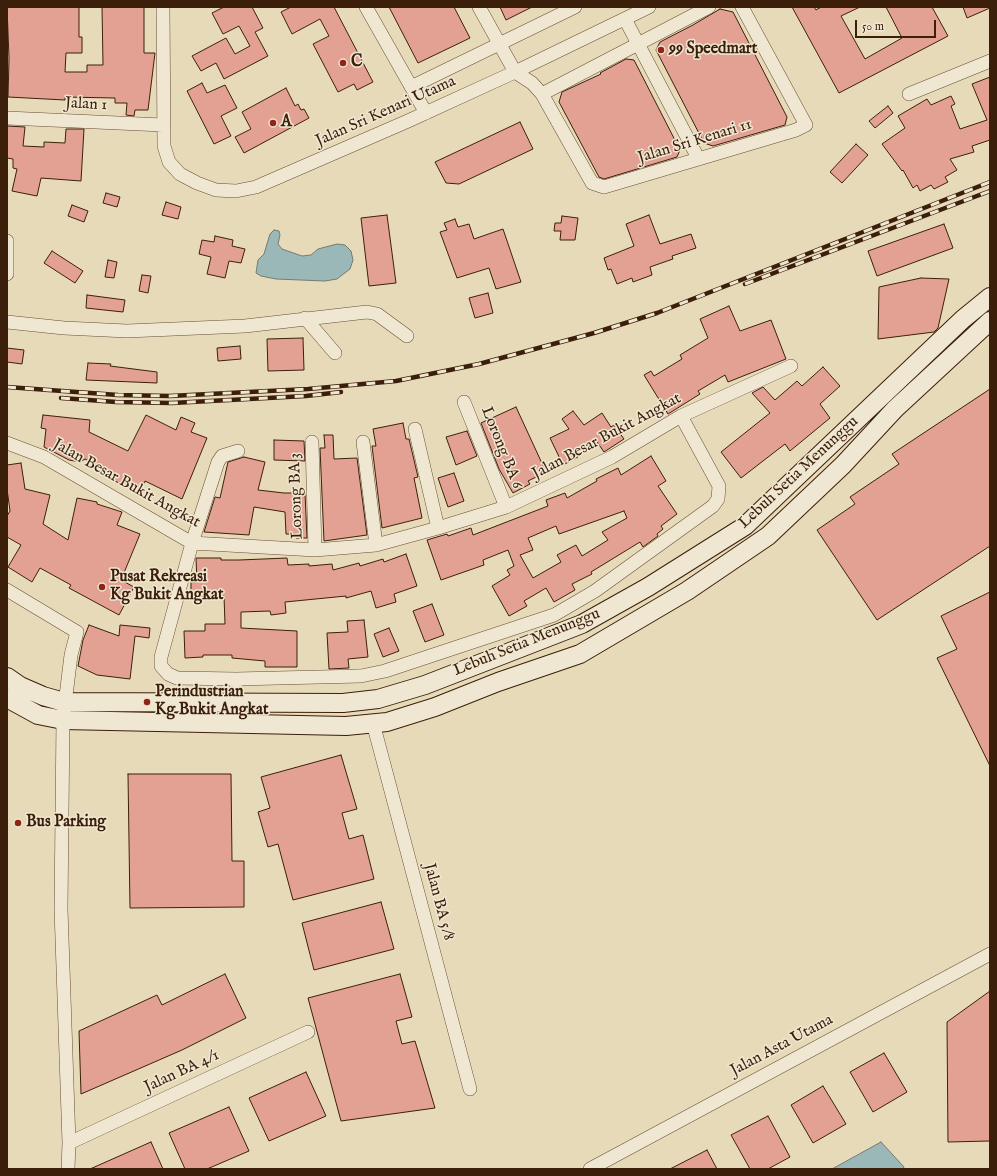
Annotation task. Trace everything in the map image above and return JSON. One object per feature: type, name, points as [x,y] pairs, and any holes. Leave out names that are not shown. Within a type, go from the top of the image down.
[{"type":"street","name":"Jalan Sri Kenari Utama","points":[[163,7],[163,126],[164,146],[169,162],[180,174],[196,184],[216,190],[236,191],[256,187],[426,113],[649,7]]},
{"type":"street","points":[[366,7],[426,113]]},
{"type":"street","points":[[479,7],[515,72],[532,83],[542,94],[709,7]]},
{"type":"street","points":[[411,87],[575,7]]},
{"type":"street","name":"Jalan Sri Kenari 11","points":[[542,94],[592,183],[604,187],[796,130],[806,125],[742,7]]},
{"type":"street","points":[[625,19],[698,158]]},
{"type":"street","points":[[909,94],[990,61]]},
{"type":"street","name":"Jalan 1","points":[[7,118],[163,126]]},
{"type":"street","points":[[7,241],[7,274]]},
{"type":"street","name":"Lebuh Setia Menunggu","points":[[7,677],[20,686],[42,696],[64,702],[343,703],[378,699],[425,685],[582,624],[648,587],[745,526],[963,319],[990,297]]},
{"type":"street","points":[[7,322],[64,328],[127,331],[245,326],[367,312],[377,314],[407,336]]},
{"type":"street","points":[[305,318],[335,353]]},
{"type":"street","name":"Lebuh Setia Menunggu","points":[[7,698],[38,715],[63,720],[346,726],[387,722],[435,707],[498,682],[580,654],[688,591],[768,536],[843,465],[895,409],[990,321]]},
{"type":"street","name":"Jalan Besar Bukit Angkat","points":[[7,443],[44,457],[192,543],[315,550],[376,545],[506,507],[612,457],[681,416],[791,366]]},
{"type":"street","name":"Lorong BA 6","points":[[464,402],[506,507]]},
{"type":"street","points":[[238,451],[222,456],[218,462],[192,543],[161,657],[161,666],[168,674],[177,678],[335,678],[361,676],[385,671],[554,615],[595,591],[713,506],[718,499],[719,486],[681,416]]},
{"type":"street","points":[[415,429],[438,528]]},
{"type":"street","name":"Lorong BA 3","points":[[312,442],[315,550]]},
{"type":"street","points":[[363,442],[376,545]]},
{"type":"street","points":[[7,590],[77,632],[71,655],[64,702],[63,720],[61,909],[69,1143],[68,1169]]},
{"type":"street","points":[[236,679],[236,702]]},
{"type":"street","name":"Jalan BA 5/8","points":[[373,723],[470,1089]]},
{"type":"street","name":"Jalan Asta Utama","points":[[590,1169],[990,954]]},
{"type":"street","name":"Jalan BA 4/1","points":[[69,1143],[308,1032]]},
{"type":"water","points":[[274,230],[279,231],[280,235],[278,244],[282,249],[302,256],[311,255],[318,249],[337,244],[345,245],[351,251],[353,260],[350,269],[337,279],[325,281],[276,279],[261,276],[256,273],[258,260],[264,254],[270,234]]},
{"type":"water","points":[[881,1142],[904,1167],[903,1169],[832,1169]]},
{"type":"building","points":[[7,7],[79,7],[79,37],[82,37],[82,53],[66,53],[65,72],[87,72],[87,65],[103,65],[102,7],[144,7],[144,53],[155,53],[148,110],[135,110],[134,116],[126,115],[127,103],[115,103],[115,98],[65,97],[65,100],[8,97],[9,58]]},
{"type":"building","points":[[224,7],[252,7],[263,28],[255,32],[268,56],[224,79],[216,63],[201,71],[192,56],[226,38],[235,54],[250,46],[239,26],[223,34],[212,13]]},
{"type":"building","name":"C","points":[[291,7],[334,7],[373,82],[357,90],[354,84],[338,92],[313,44],[329,36],[320,19],[292,34],[281,12]]},
{"type":"building","points":[[389,7],[454,7],[470,38],[418,63]]},
{"type":"building","points":[[500,7],[532,7],[506,20]]},
{"type":"building","points":[[792,7],[814,7],[816,10],[821,7],[860,7],[841,16],[865,59],[902,38],[886,7],[932,7],[948,36],[839,93]]},
{"type":"building","points":[[963,7],[990,7],[990,8],[967,18]]},
{"type":"building","points":[[720,9],[733,12],[787,117],[785,125],[713,146],[704,143],[656,50],[660,42]]},
{"type":"building","points":[[626,59],[634,60],[680,150],[677,157],[604,179],[599,177],[559,102],[562,92],[601,74],[600,73]]},
{"type":"building","points":[[990,77],[990,140],[972,146],[974,152],[950,159],[957,170],[945,177],[948,182],[934,189],[931,185],[920,191],[917,185],[913,188],[903,170],[902,171],[882,144],[905,128],[898,116],[927,99],[931,105],[951,96],[955,104],[951,106],[960,129],[987,120],[972,84]]},
{"type":"building","name":"A","points":[[202,83],[207,93],[225,85],[237,108],[221,116],[231,136],[214,144],[187,91]]},
{"type":"building","name":"A","points":[[286,88],[295,106],[298,104],[301,110],[304,109],[309,118],[244,153],[235,137],[251,129],[242,112]]},
{"type":"building","points":[[888,106],[893,113],[875,128],[869,121]]},
{"type":"building","points":[[520,122],[533,149],[459,184],[446,183],[435,162]]},
{"type":"building","points":[[7,126],[25,127],[23,146],[44,147],[44,142],[65,143],[66,129],[84,129],[81,181],[41,178],[37,196],[12,191],[17,169],[13,168],[13,159],[7,158]]},
{"type":"building","points":[[856,144],[868,155],[842,183],[830,172]]},
{"type":"building","points":[[106,193],[120,197],[117,207],[103,203]]},
{"type":"building","points":[[166,202],[181,207],[178,219],[162,215]]},
{"type":"building","points":[[72,205],[88,211],[84,222],[68,216]]},
{"type":"building","points":[[387,215],[396,283],[369,286],[361,218]]},
{"type":"building","points":[[649,215],[660,244],[691,234],[696,248],[672,256],[673,259],[650,267],[652,275],[633,282],[632,278],[617,284],[611,269],[608,270],[604,258],[634,246],[626,224]]},
{"type":"building","points":[[562,216],[578,218],[575,240],[560,240],[561,231],[554,231],[555,223],[561,223]]},
{"type":"building","points":[[455,219],[458,227],[469,224],[474,239],[503,229],[521,282],[496,289],[489,268],[457,278],[440,232],[447,230],[444,223]]},
{"type":"building","points":[[944,224],[953,248],[877,276],[868,251]]},
{"type":"building","points":[[215,236],[233,240],[232,246],[245,249],[241,263],[229,261],[225,278],[207,274],[211,257],[199,254],[202,240],[214,242]]},
{"type":"building","points":[[52,251],[83,271],[75,283],[44,263]]},
{"type":"building","points":[[108,260],[117,262],[114,278],[105,277]]},
{"type":"building","points":[[142,275],[151,276],[148,293],[139,291]]},
{"type":"building","points":[[921,278],[949,279],[938,328],[934,332],[878,339],[879,287]]},
{"type":"building","points":[[488,293],[493,313],[475,318],[469,298]]},
{"type":"building","points":[[87,295],[125,300],[123,312],[86,308]]},
{"type":"building","points":[[729,306],[740,331],[771,320],[786,359],[728,382],[725,375],[698,391],[700,394],[668,414],[644,375],[651,371],[654,376],[682,359],[680,355],[708,338],[700,319]]},
{"type":"building","points":[[303,338],[304,370],[268,371],[267,339]]},
{"type":"building","points":[[240,346],[241,359],[218,361],[217,348]]},
{"type":"building","points":[[7,348],[24,350],[22,364],[7,362]]},
{"type":"building","points":[[88,363],[111,364],[110,366],[157,372],[157,383],[86,380]]},
{"type":"building","points":[[823,367],[840,386],[820,404],[830,418],[790,451],[785,444],[741,478],[721,452],[770,413],[752,393],[763,387],[775,400],[797,381],[802,386]]},
{"type":"building","points":[[990,389],[990,546],[877,620],[817,530],[855,504],[850,497],[899,464],[892,454]]},
{"type":"building","points":[[516,407],[546,472],[528,481],[530,484],[513,493],[499,469],[481,423]]},
{"type":"building","points":[[573,411],[584,425],[602,413],[611,427],[614,425],[624,439],[604,452],[595,439],[576,453],[578,457],[563,465],[550,438],[569,429],[562,419]]},
{"type":"building","points":[[43,415],[90,420],[89,432],[128,451],[146,415],[176,430],[181,417],[195,423],[191,432],[207,438],[182,499],[145,481],[139,493],[113,480],[116,474],[85,459],[80,462],[69,460],[44,447],[46,429],[41,428]]},
{"type":"building","points":[[403,423],[406,439],[409,439],[418,477],[414,478],[422,518],[382,528],[372,446],[376,446],[373,429]]},
{"type":"building","points":[[467,431],[477,456],[456,465],[446,437]]},
{"type":"building","points":[[324,435],[333,435],[334,459],[357,458],[367,535],[324,541],[320,448],[325,448]]},
{"type":"building","points":[[274,440],[304,441],[305,461],[274,460]]},
{"type":"building","points":[[651,456],[666,481],[658,486],[677,514],[661,526],[663,529],[657,534],[658,536],[643,547],[640,542],[591,572],[592,574],[572,584],[575,590],[554,602],[546,588],[524,601],[527,606],[509,616],[492,586],[510,575],[507,570],[514,566],[508,550],[483,560],[484,565],[441,580],[427,540],[447,534],[448,536],[471,528],[473,535],[548,506],[546,500],[565,493],[567,498],[597,481],[596,479],[618,468],[621,475]],"holes":[[[624,511],[627,518],[602,532],[608,540],[582,556],[576,545],[557,555],[561,562],[533,578],[520,555],[533,550],[528,538],[556,526],[559,534]]]},
{"type":"building","points":[[244,457],[265,462],[258,490],[284,493],[305,493],[307,538],[296,538],[296,534],[286,534],[285,512],[254,507],[249,535],[204,532],[215,497],[220,498],[228,462]]},
{"type":"building","points":[[21,463],[25,489],[50,495],[43,524],[68,540],[77,498],[97,502],[97,504],[122,512],[117,525],[140,534],[121,580],[134,587],[119,615],[69,588],[71,585],[40,568],[32,582],[8,567],[21,545],[7,537],[7,516],[10,511],[7,489],[7,465]]},
{"type":"building","points":[[454,473],[464,501],[448,507],[438,478]]},
{"type":"building","points":[[406,554],[417,586],[394,594],[396,602],[376,608],[371,591],[346,598],[346,596],[285,602],[286,613],[271,615],[270,611],[241,612],[241,628],[297,631],[297,667],[265,667],[265,661],[232,658],[232,655],[203,655],[203,657],[185,658],[184,631],[205,631],[205,624],[225,624],[224,596],[191,597],[191,582],[197,582],[196,558],[239,560],[287,558],[288,565],[309,564],[309,566],[332,564],[333,570],[359,563],[360,566],[383,559],[384,562]]},
{"type":"building","points":[[990,592],[990,766],[937,658],[957,649],[941,616]]},
{"type":"building","points":[[432,604],[444,635],[425,642],[413,611]]},
{"type":"building","points":[[364,620],[368,657],[348,659],[349,668],[329,669],[327,633],[348,632],[347,621]]},
{"type":"building","points":[[89,625],[119,636],[120,625],[150,628],[149,638],[135,636],[130,679],[97,675],[78,666],[83,640]]},
{"type":"building","points":[[389,628],[399,651],[383,657],[374,634]]},
{"type":"building","points":[[341,755],[357,809],[342,813],[349,839],[363,835],[374,879],[293,900],[278,844],[268,847],[258,812],[270,808],[261,777]]},
{"type":"building","points":[[128,774],[231,774],[232,861],[244,861],[244,907],[130,908]]},
{"type":"building","points":[[381,902],[394,949],[314,970],[302,923]]},
{"type":"building","points":[[225,974],[246,1018],[182,1050],[81,1094],[79,1031],[157,995],[162,1005]]},
{"type":"building","points":[[400,974],[412,1017],[396,1021],[402,1044],[415,1041],[435,1108],[341,1121],[308,998]]},
{"type":"building","points":[[990,991],[990,1141],[948,1142],[947,1022]]},
{"type":"building","points":[[884,1053],[907,1092],[873,1112],[850,1072]]},
{"type":"building","points":[[306,1072],[326,1116],[269,1141],[249,1098]]},
{"type":"building","points":[[823,1086],[846,1124],[813,1143],[791,1105]]},
{"type":"building","points":[[229,1107],[249,1151],[207,1169],[185,1169],[169,1133]]},
{"type":"building","points":[[768,1116],[790,1157],[768,1169],[750,1169],[731,1135]]},
{"type":"building","points":[[151,1142],[163,1169],[90,1169]]},
{"type":"building","points":[[707,1150],[717,1169],[670,1169]]},
{"type":"railway","points":[[7,387],[118,395],[170,396],[308,389],[396,381],[479,364],[594,333],[657,313],[990,182]]},
{"type":"railway","points":[[745,284],[990,191]]},
{"type":"railway","points":[[61,398],[116,402],[172,403],[306,396],[341,392]]},
{"type":"place","name":"99 Speedmart","points":[[661,50]]},
{"type":"place","name":"C","points":[[343,63]]},
{"type":"place","name":"A","points":[[273,123]]},
{"type":"place","name":"Pusat Rekreasi Kg Bukit Angkat","points":[[102,587]]},
{"type":"place","name":"Perindustrian Kg Bukit Angkat","points":[[147,702]]},
{"type":"place","name":"Bus Parking","points":[[18,823]]}]
